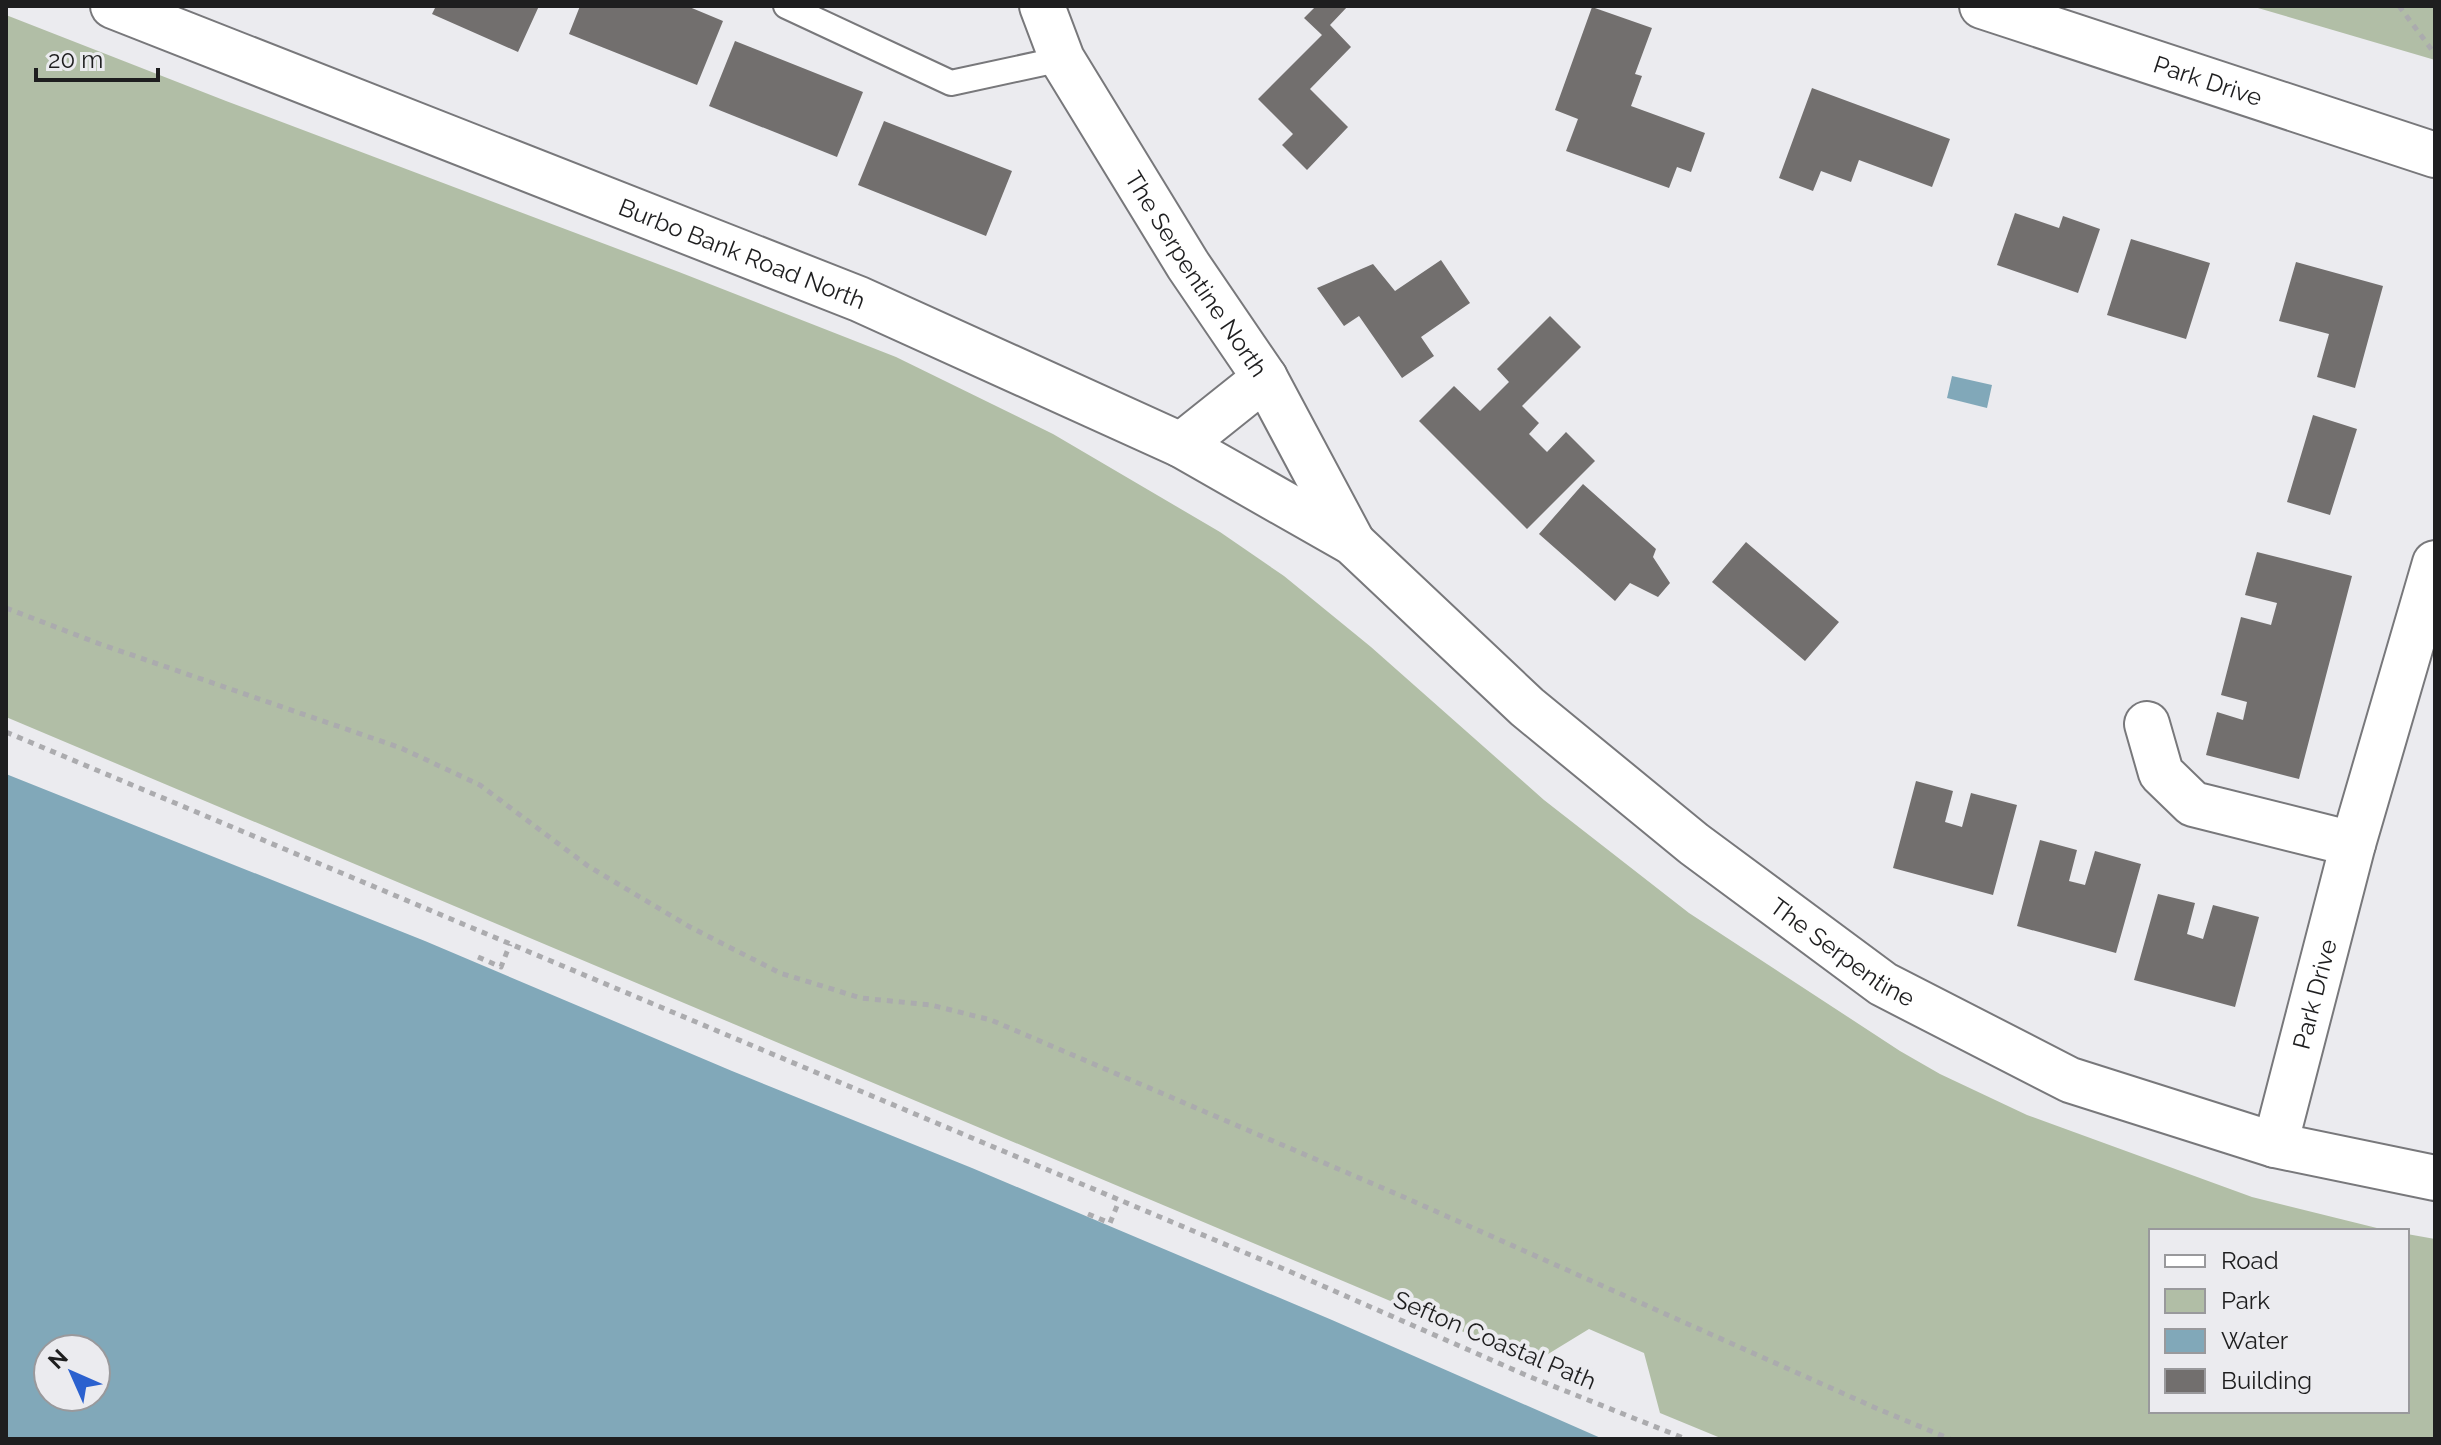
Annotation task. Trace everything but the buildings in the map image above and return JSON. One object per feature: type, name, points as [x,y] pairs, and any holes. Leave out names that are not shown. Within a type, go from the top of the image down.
[{"type":"street","name":"Burbo Bank Road North","points":[[113,6],[859,299],[1181,445],[1353,543]]},
{"type":"street","name":"The Serpentine North","points":[[1042,6],[1062,59],[1188,265],[1265,378],[1353,543]]},
{"type":"street","name":"Park Drive","points":[[1982,6],[2435,155]]},
{"type":"street","points":[[1181,445],[1265,378]]},
{"type":"street","name":"The Serpentine","points":[[1353,543],[1527,707],[1694,844],[1883,984],[2070,1080],[2275,1145],[2435,1178]]},
{"type":"street","name":"Park Drive","points":[[2275,1145],[2353,844],[2435,563]]},
{"type":"street","points":[[2147,724],[2161,773],[2193,804],[2353,844]]},
{"type":"lane","points":[[786,6],[951,83],[1062,59]]},
{"type":"path","points":[[2399,6],[2435,54]]},
{"type":"path","points":[[6,608],[100,644],[401,748],[480,785],[588,866],[690,927],[780,973],[861,998],[931,1005],[991,1020],[1406,1198],[1950,1439]]},
{"type":"path","name":"Sefton Coastal Path","points":[[6,732],[1291,1272],[1528,1376],[1686,1439]]},
{"type":"path","points":[[478,957],[501,967],[510,944]]},
{"type":"path","points":[[1088,1214],[1110,1223],[1119,1201]]},
{"type":"path","points":[[1659,1439],[1663,1430]]},
{"type":"green space","points":[[2251,6],[2435,6],[2435,60]]},
{"type":"green space","points":[[6,15],[896,357],[1053,434],[1220,532],[1284,576],[1371,647],[1544,800],[1689,913],[1900,1051],[1940,1074],[2027,1115],[2252,1197],[2381,1229],[2149,1229],[2149,1413],[2409,1413],[2409,1234],[2435,1239],[2435,1439],[1723,1439],[1660,1413],[1644,1353],[1589,1329],[1535,1362],[6,717]]},
{"type":"water","points":[[1952,376],[1992,385],[1987,408],[1947,398]]},
{"type":"water","points":[[6,774],[425,941],[972,1168],[1603,1439],[6,1439]]}]
